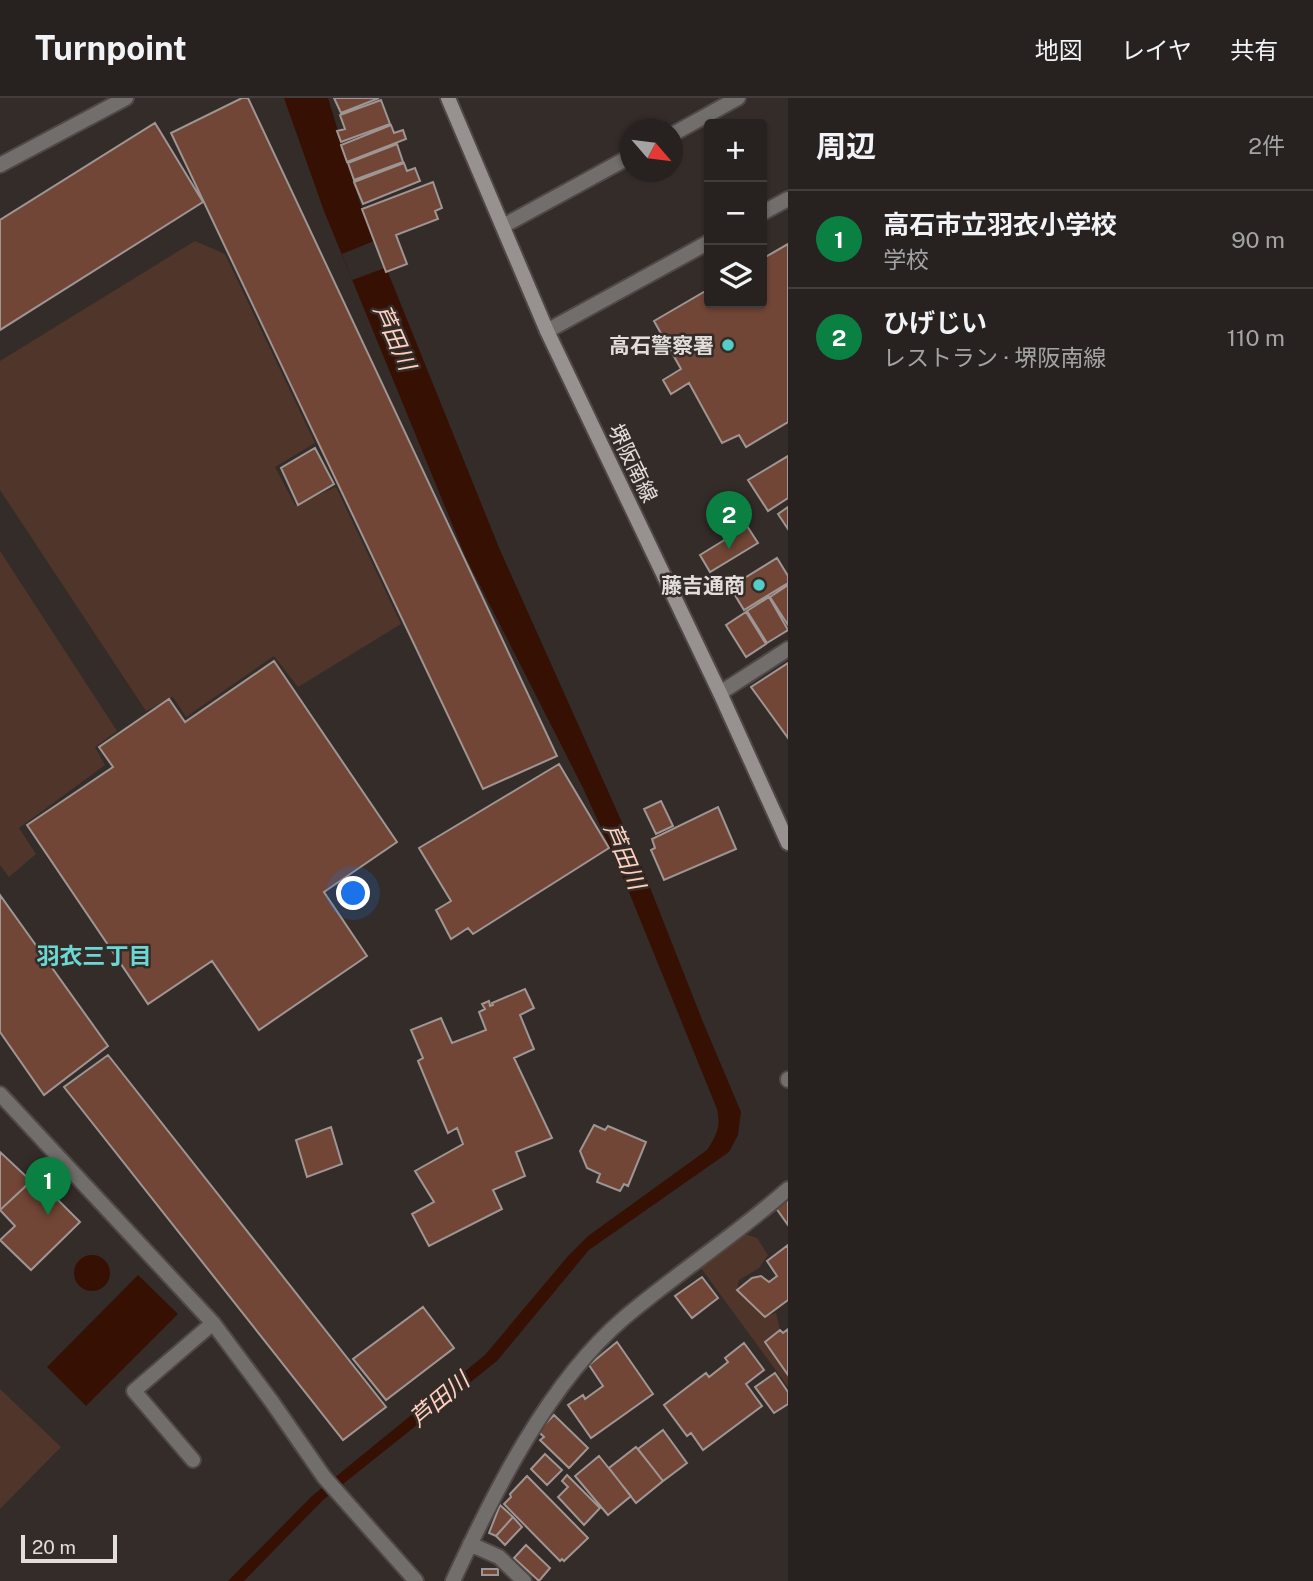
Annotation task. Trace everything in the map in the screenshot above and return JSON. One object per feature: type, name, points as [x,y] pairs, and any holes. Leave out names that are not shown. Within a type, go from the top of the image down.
[{"type":"main road","name":"堺阪南線","points":[[448,98],[547,331],[720,693],[788,843]]},
{"type":"street","points":[[0,165],[126,98]]},
{"type":"street","points":[[683,128],[738,98]]},
{"type":"street","points":[[503,226],[620,162]]},
{"type":"street","points":[[767,211],[788,199]]},
{"type":"street","points":[[547,331],[704,245]]},
{"type":"street","points":[[720,693],[788,649]]},
{"type":"street","points":[[0,1094],[213,1323],[324,1476],[416,1581]]},
{"type":"street","points":[[453,1581],[529,1435],[573,1370],[623,1319],[788,1189]]},
{"type":"street","points":[[193,1460],[134,1391],[213,1323]]},
{"type":"street","points":[[470,1544],[499,1557],[524,1581]]},
{"type":"shaded area","points":[[195,241],[225,254],[315,443],[275,467],[295,505],[336,487],[401,624],[298,687],[274,656],[186,717],[173,697],[146,711],[0,490],[0,361]]},
{"type":"shaded area","points":[[0,551],[117,731],[95,747],[105,765],[19,828],[36,854],[9,877],[0,865]]},
{"type":"shaded area","points":[[742,1233],[757,1238],[768,1255],[759,1268],[739,1280],[737,1290],[765,1316],[776,1313],[780,1330],[765,1342],[788,1375],[788,1387],[698,1264]]},
{"type":"shaded area","points":[[0,1389],[61,1447],[0,1509]]},
{"type":"water","name":"芦田川","points":[[284,98],[328,98],[360,203],[500,550],[642,867],[741,1112],[738,1135],[729,1152],[589,1250],[497,1361],[323,1500],[244,1581],[228,1581],[312,1496],[485,1355],[588,1236],[707,1150],[716,1135],[719,1120],[717,1109],[620,870],[583,788],[466,558],[324,211]]},
{"type":"water","points":[[92,1255],[105,1260],[110,1273],[105,1286],[92,1291],[79,1286],[74,1273],[79,1260]]},
{"type":"water","points":[[138,1275],[178,1314],[86,1406],[47,1367]]},
{"type":"pier","points":[[374,241],[385,268],[352,280],[342,254]]},
{"type":"building","points":[[242,98],[248,98],[557,756],[483,789],[171,133]]},
{"type":"building","points":[[334,98],[379,98],[341,113]]},
{"type":"building","points":[[381,100],[390,124],[341,142],[337,131],[345,129],[340,115]]},
{"type":"building","points":[[155,123],[203,202],[0,330],[0,220]]},
{"type":"building","points":[[391,125],[394,133],[403,130],[406,139],[347,162],[341,145]]},
{"type":"building","points":[[397,144],[403,162],[354,180],[348,163]]},
{"type":"building","points":[[404,163],[407,171],[415,168],[420,181],[363,204],[354,182]]},
{"type":"building","points":[[433,182],[442,208],[435,211],[438,219],[396,235],[407,264],[386,272],[362,209]]},
{"type":"building","name":"高石警察署","points":[[788,244],[788,422],[746,447],[739,435],[722,443],[689,383],[671,394],[663,380],[681,369],[654,321],[704,292],[704,308],[767,308],[767,256]]},
{"type":"building","points":[[315,448],[334,484],[298,505],[281,468]]},
{"type":"building","points":[[788,456],[788,498],[768,511],[748,480]]},
{"type":"building","points":[[788,507],[788,529],[778,514]]},
{"type":"building","points":[[747,526],[758,543],[710,572],[700,555]]},
{"type":"building","name":"藤吉通商","points":[[777,558],[788,576],[788,583],[744,610],[730,587]]},
{"type":"building","points":[[788,585],[788,625],[770,597]]},
{"type":"building","points":[[769,597],[788,630],[767,643],[747,611]]},
{"type":"building","points":[[746,612],[766,644],[746,657],[726,625]]},
{"type":"building","points":[[274,661],[397,842],[324,892],[367,956],[259,1030],[212,961],[148,1004],[27,825],[113,767],[99,747],[169,699],[185,722]]},
{"type":"building","points":[[788,663],[788,738],[751,687]]},
{"type":"building","points":[[559,764],[609,848],[473,934],[468,928],[451,939],[436,910],[451,901],[419,848]]},
{"type":"building","points":[[661,801],[673,826],[656,834],[644,809]]},
{"type":"building","points":[[718,807],[736,849],[664,880],[651,850],[655,848],[652,839]]},
{"type":"building","points":[[0,895],[108,1046],[44,1095],[0,1032]]},
{"type":"building","points":[[525,989],[534,1008],[520,1015],[534,1049],[514,1058],[552,1138],[516,1152],[525,1176],[493,1190],[502,1209],[429,1246],[412,1214],[434,1202],[415,1171],[463,1144],[457,1128],[448,1133],[418,1061],[423,1058],[411,1030],[441,1018],[452,1043],[486,1030],[479,1012],[485,1009],[482,1004],[489,1001],[490,1006],[493,1005],[492,1003]]},
{"type":"building","points":[[108,1055],[386,1407],[343,1440],[64,1087]]},
{"type":"building","points":[[594,1125],[605,1130],[608,1126],[646,1142],[628,1186],[624,1184],[620,1191],[597,1182],[600,1174],[587,1168],[580,1151]]},
{"type":"building","points":[[331,1127],[342,1164],[307,1177],[296,1140]]},
{"type":"building","points":[[0,1152],[31,1181],[0,1210]]},
{"type":"building","points":[[27,1185],[42,1200],[49,1191],[80,1222],[31,1270],[0,1240],[15,1226],[0,1210]]},
{"type":"building","points":[[788,1193],[788,1225],[773,1204]]},
{"type":"building","points":[[788,1245],[788,1300],[765,1317],[737,1290],[752,1278],[761,1276],[769,1282],[777,1276],[767,1261]]},
{"type":"building","points":[[702,1277],[718,1298],[692,1318],[675,1296]]},
{"type":"building","points":[[423,1307],[454,1348],[386,1400],[353,1359]]},
{"type":"building","points":[[788,1329],[788,1375],[765,1342],[780,1330],[783,1333]]},
{"type":"building","points":[[617,1342],[653,1394],[591,1438],[568,1405],[583,1395],[585,1399],[603,1386],[589,1365]]},
{"type":"building","points":[[744,1343],[764,1370],[746,1384],[762,1406],[703,1450],[691,1433],[687,1436],[664,1405],[706,1373],[709,1377],[728,1362],[725,1358]]},
{"type":"building","points":[[775,1373],[788,1392],[788,1404],[774,1413],[755,1387]]},
{"type":"building","points":[[554,1415],[588,1448],[569,1468],[540,1440],[544,1437],[538,1431]]},
{"type":"building","points":[[663,1430],[687,1463],[663,1481],[638,1449]]},
{"type":"building","points":[[636,1447],[663,1481],[636,1503],[609,1468]]},
{"type":"building","points":[[545,1454],[562,1470],[547,1485],[531,1469]]},
{"type":"building","points":[[599,1456],[631,1496],[608,1515],[575,1476]]},
{"type":"building","points":[[567,1475],[600,1508],[584,1525],[558,1497],[568,1487],[562,1481]]},
{"type":"building","points":[[527,1476],[588,1538],[564,1561],[560,1561],[504,1504]]},
{"type":"building","points":[[500,1505],[513,1517],[496,1536],[489,1533]]},
{"type":"building","points":[[513,1517],[522,1527],[505,1545],[496,1536]]},
{"type":"building","points":[[526,1545],[550,1568],[539,1581],[514,1558]]},
{"type":"building","points":[[482,1569],[498,1569],[498,1575],[482,1575]]},
{"type":"place","name":"高石警察署","points":[[728,345]]},
{"type":"place","name":"ひげじい","points":[[729,549]]},
{"type":"place","name":"藤吉通商","points":[[759,585]]},
{"type":"place","name":"高石市立羽衣小学校","points":[[48,1215]]},
{"type":"district","name":"羽衣三丁目","points":[[94,955]]}]
